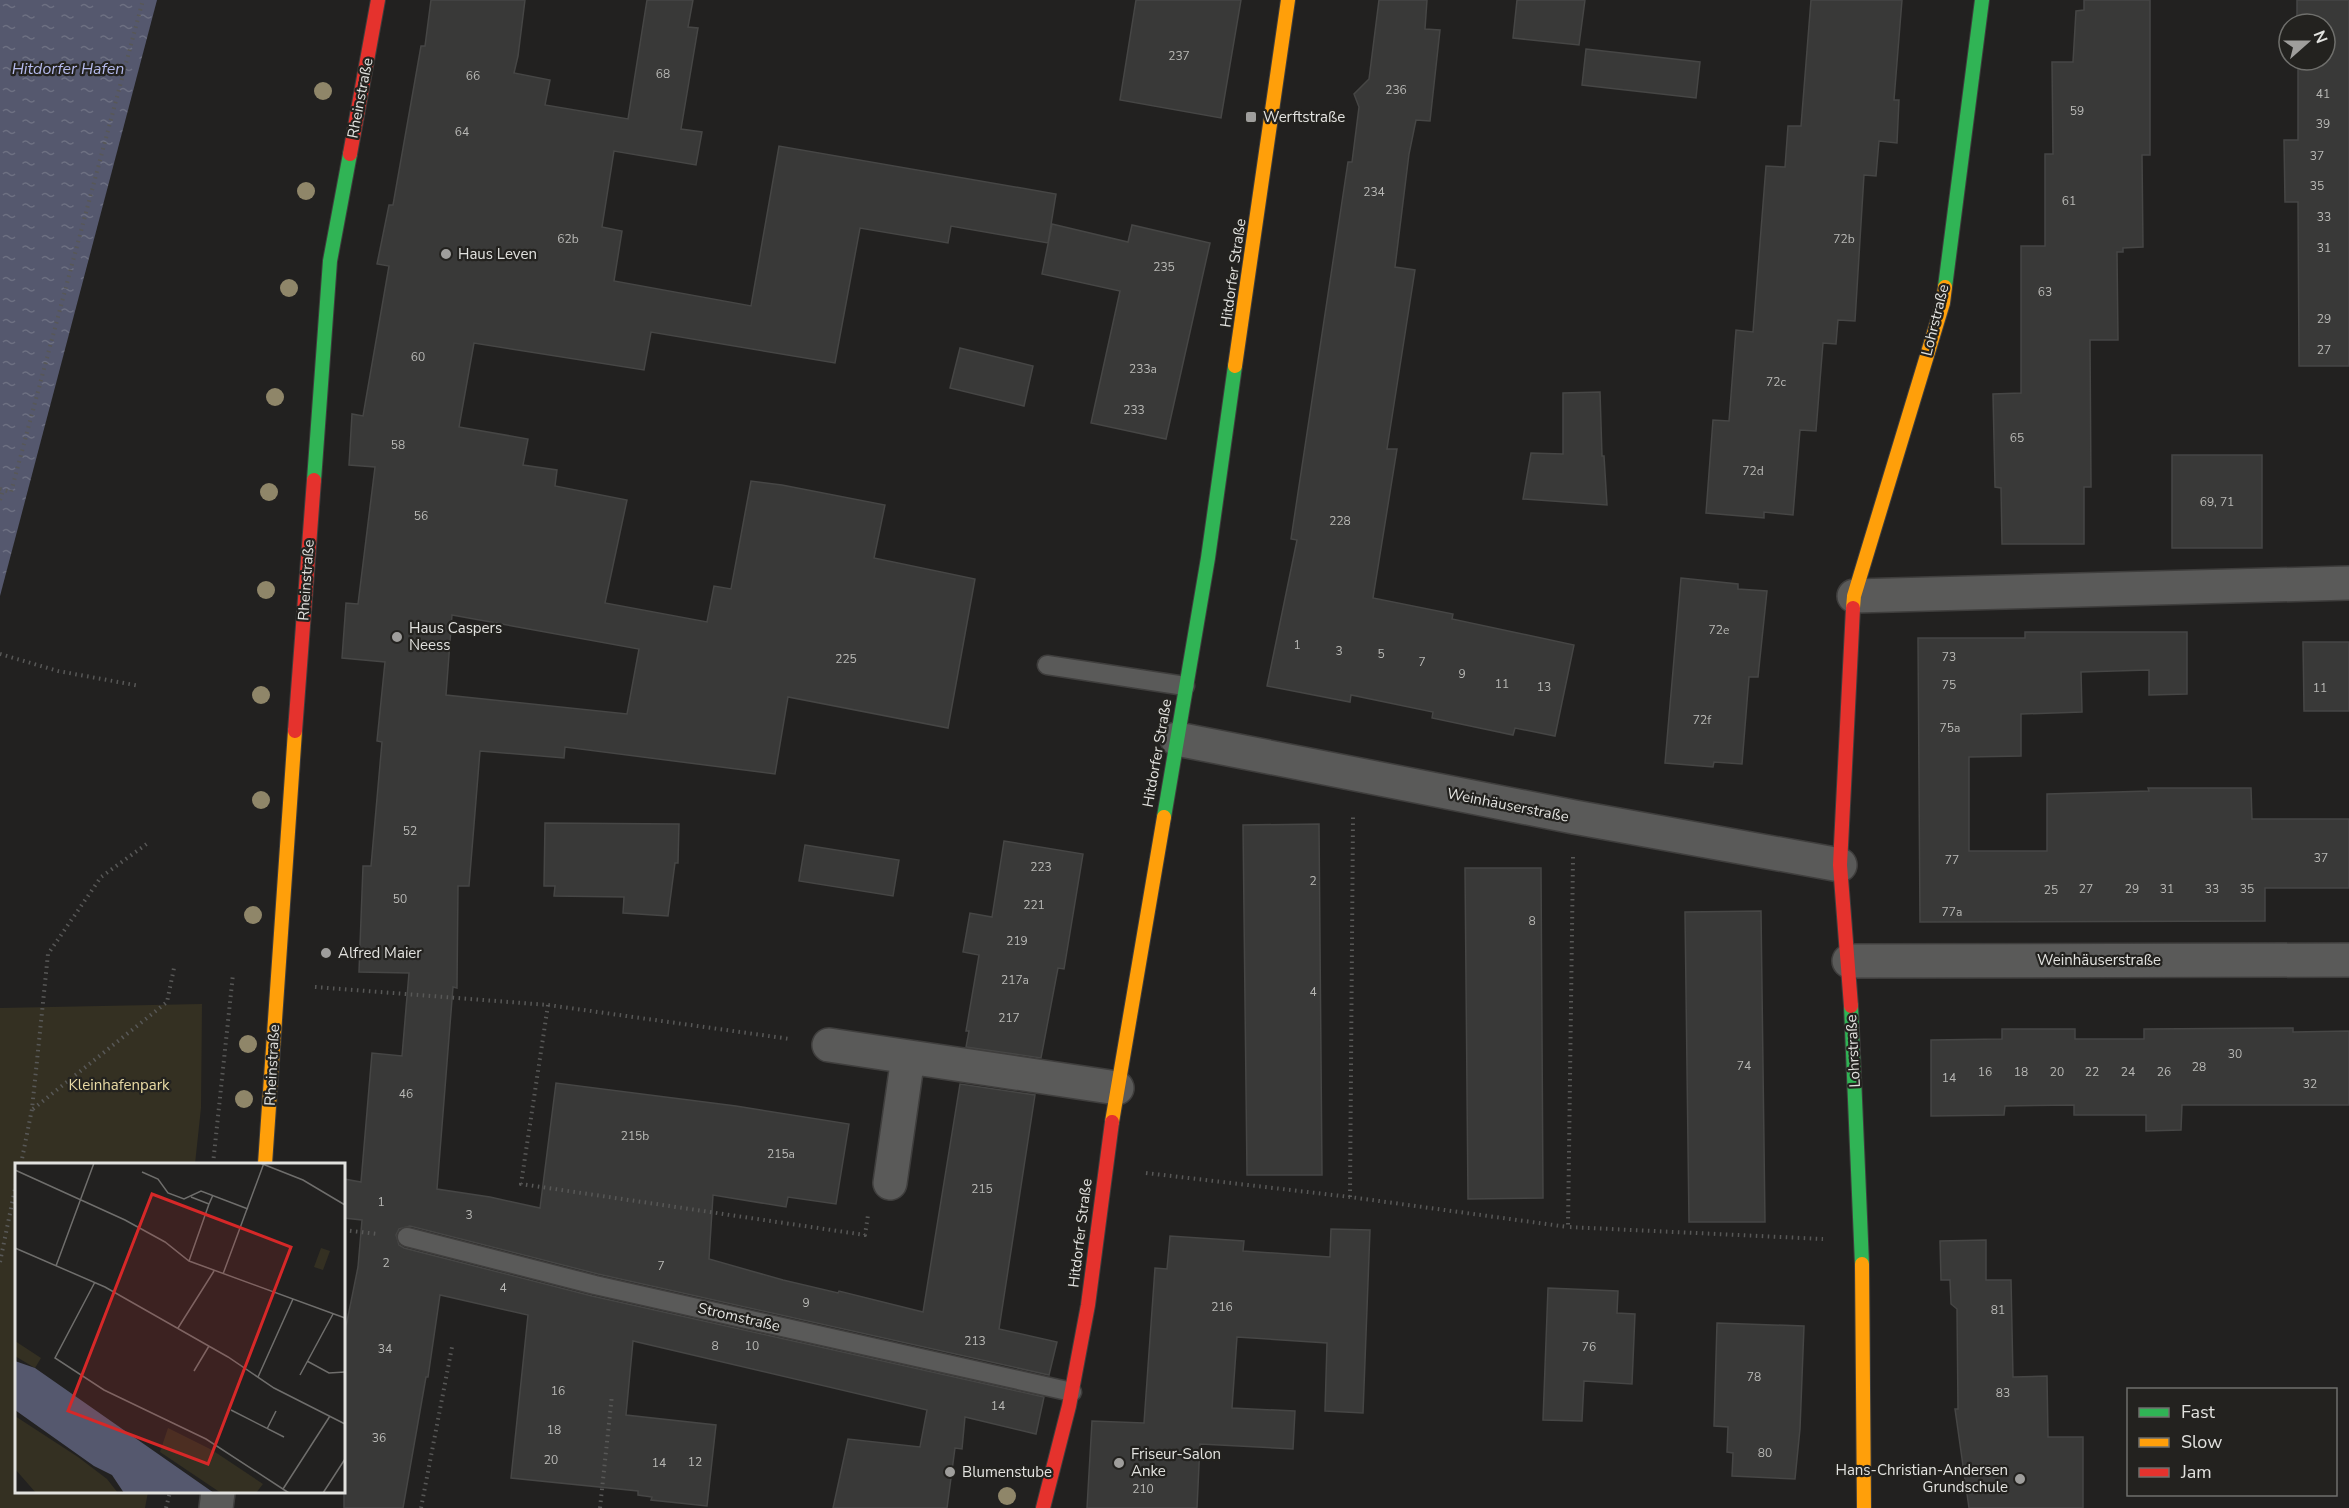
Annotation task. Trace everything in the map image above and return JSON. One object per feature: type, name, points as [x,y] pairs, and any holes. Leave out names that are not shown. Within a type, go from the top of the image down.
[{"type":"street","name":"Rheinstraße","points":[[266,1163],[276,984],[330,261],[378,0]]},
{"type":"street","name":"Hitdorfer Straße","points":[[1043,1508],[1072,1392],[1088,1305],[1117,1088],[1208,558],[1288,0]]},
{"type":"street","name":"Lohrstraße","points":[[1864,1508],[1862,1241],[1849,961],[1840,866],[1854,596],[1943,303],[1982,0]]},
{"type":"street","points":[[1854,596],[2349,583]]},
{"type":"street","name":"Weinhäuserstraße","points":[[1177,739],[1574,818],[1840,866]]},
{"type":"street","name":"Weinhäuserstraße","points":[[1849,961],[2349,960]]},
{"type":"street","points":[[830,1045],[1117,1088]]},
{"type":"street","points":[[890,1183],[908,1057]]},
{"type":"street","points":[[216,1508],[218,1493]]},
{"type":"lane","points":[[1047,665],[1185,686]]},
{"type":"lane","name":"Stromstraße","points":[[407,1237],[595,1285],[1072,1392]]},
{"type":"path","points":[[0,500],[1,489],[11,492],[143,0]]},
{"type":"path","points":[[0,654],[58,671],[140,686]]},
{"type":"path","points":[[1350,1197],[1354,775]]},
{"type":"path","points":[[1568,1227],[1574,818]]},
{"type":"path","points":[[21,1163],[32,1109],[48,954],[101,877],[148,843]]},
{"type":"path","points":[[32,1109],[168,1002],[174,968]]},
{"type":"path","points":[[213,1163],[233,974]]},
{"type":"path","points":[[276,984],[548,1005],[830,1045]]},
{"type":"path","points":[[548,1005],[521,1184],[865,1235],[873,1180],[890,1183]]},
{"type":"path","points":[[1105,1168],[1350,1197],[1568,1227],[1862,1241]]},
{"type":"path","points":[[0,1262],[15,1189]]},
{"type":"path","points":[[421,1508],[452,1347]]},
{"type":"path","points":[[600,1508],[612,1395]]},
{"type":"path","points":[[166,1508],[170,1493]]},
{"type":"green space","name":"Kleinhafenpark","points":[[202,1004],[201,1108],[195,1163],[15,1163],[15,1493],[148,1493],[145,1508],[0,1508],[0,1008]]},
{"type":"water","name":"Hitdorfer Hafen","points":[[0,0],[157,0],[0,596]]},
{"type":"building","points":[[431,0],[525,0],[514,73],[550,80],[545,105],[628,119],[647,0],[693,0],[688,27],[698,28],[681,129],[702,132],[696,165],[614,151],[602,227],[622,231],[614,281],[751,306],[779,146],[1056,194],[1048,243],[951,226],[948,243],[860,228],[835,363],[651,332],[644,370],[474,343],[459,427],[528,439],[523,465],[557,470],[555,486],[627,500],[605,603],[707,622],[714,586],[731,589],[751,481],[885,505],[874,558],[975,579],[948,728],[788,697],[775,774],[565,747],[564,758],[480,751],[469,886],[458,886],[457,988],[453,987],[437,1189],[540,1208],[556,1083],[736,1106],[849,1124],[836,1204],[788,1197],[786,1207],[713,1195],[709,1259],[783,1280],[923,1312],[960,1084],[1035,1095],[999,1329],[1057,1342],[1049,1375],[598,1274],[410,1226],[399,1229],[396,1235],[399,1245],[404,1248],[592,1296],[1044,1397],[1036,1434],[965,1417],[962,1449],[955,1448],[947,1508],[833,1508],[848,1439],[920,1447],[927,1410],[633,1341],[626,1415],[716,1425],[707,1506],[651,1500],[652,1497],[638,1495],[638,1491],[511,1478],[528,1315],[440,1295],[428,1377],[426,1377],[403,1508],[344,1508],[345,1331],[358,1267],[362,1220],[345,1218],[345,1179],[361,1182],[372,1053],[402,1056],[409,973],[359,972],[363,866],[371,866],[382,742],[377,741],[385,662],[342,658],[346,603],[358,604],[375,467],[349,465],[352,414],[363,416],[389,266],[377,264],[389,205],[393,205],[421,46],[425,46]],"holes":[[[452,615],[639,649],[627,714],[446,695]]]},
{"type":"building","points":[[1136,0],[1241,0],[1221,118],[1120,100]]},
{"type":"building","points":[[1379,0],[1427,0],[1425,29],[1440,30],[1430,121],[1416,120],[1409,154],[1395,267],[1415,270],[1387,449],[1397,449],[1373,598],[1453,614],[1452,619],[1574,645],[1555,736],[1515,728],[1513,735],[1432,718],[1433,712],[1351,695],[1350,702],[1267,686],[1297,540],[1291,539],[1348,162],[1352,162],[1359,107],[1354,94],[1369,79]]},
{"type":"building","points":[[1517,0],[1585,0],[1579,45],[1513,38]]},
{"type":"building","points":[[1811,0],[1902,0],[1894,100],[1899,100],[1897,143],[1879,141],[1876,176],[1864,175],[1855,321],[1838,320],[1836,344],[1823,343],[1816,431],[1800,430],[1793,515],[1764,512],[1764,518],[1706,513],[1713,420],[1729,421],[1736,330],[1753,332],[1766,166],[1785,167],[1788,126],[1801,126]]},
{"type":"building","points":[[2084,0],[2150,0],[2150,155],[2142,155],[2143,247],[2123,248],[2123,252],[2117,252],[2118,340],[2090,340],[2091,487],[2084,487],[2084,544],[2002,544],[2001,488],[1995,487],[1993,394],[2021,393],[2021,246],[2045,246],[2045,154],[2053,154],[2052,62],[2073,62],[2076,11],[2084,10]]},
{"type":"building","points":[[2297,0],[2349,0],[2349,366],[2299,366],[2298,202],[2285,202],[2284,140],[2298,140],[2298,72],[2337,72],[2337,12],[2297,12]]},
{"type":"building","points":[[1586,49],[1700,62],[1696,98],[1582,85]]},
{"type":"building","points":[[1052,224],[1128,242],[1132,225],[1210,243],[1166,439],[1091,423],[1120,291],[1042,274]]},
{"type":"building","points":[[960,348],[1033,366],[1024,406],[950,388]]},
{"type":"building","points":[[1600,392],[1602,456],[1604,456],[1607,505],[1523,499],[1531,453],[1563,454],[1563,393]]},
{"type":"building","points":[[2172,455],[2262,455],[2262,548],[2172,548]]},
{"type":"building","points":[[1681,578],[1738,584],[1738,589],[1767,591],[1758,677],[1749,677],[1742,764],[1714,762],[1713,767],[1665,763]]},
{"type":"building","points":[[2025,632],[2187,632],[2187,694],[2149,695],[2149,670],[2081,672],[2082,712],[2021,714],[2021,756],[1969,757],[1969,851],[2047,851],[2047,794],[2149,791],[2148,788],[2251,788],[2252,819],[2349,819],[2349,888],[2265,888],[2265,921],[1920,922],[1918,638],[2025,638]]},
{"type":"building","points":[[2303,642],[2349,642],[2349,711],[2304,711]]},
{"type":"building","points":[[545,823],[679,824],[678,863],[675,863],[668,916],[623,913],[624,897],[554,896],[555,886],[544,886]]},
{"type":"building","points":[[1319,824],[1322,1175],[1247,1175],[1243,825]]},
{"type":"building","points":[[1004,841],[1083,854],[1064,969],[1058,968],[1041,1058],[966,1047],[969,1031],[966,1031],[979,955],[963,952],[970,913],[992,917]]},
{"type":"building","points":[[805,845],[899,860],[893,896],[799,881]]},
{"type":"building","points":[[1465,868],[1541,868],[1543,1198],[1468,1199]]},
{"type":"building","points":[[1761,911],[1765,1222],[1689,1222],[1685,912]]},
{"type":"building","points":[[2293,1028],[2293,1032],[2349,1031],[2349,1105],[2182,1105],[2181,1130],[2146,1131],[2146,1115],[2074,1115],[2074,1105],[2005,1106],[2004,1115],[1931,1116],[1931,1040],[2002,1039],[2002,1029],[2075,1029],[2075,1039],[2144,1039],[2144,1029]]},
{"type":"building","points":[[1331,1229],[1370,1230],[1363,1413],[1325,1411],[1327,1343],[1237,1337],[1232,1408],[1295,1411],[1293,1449],[1200,1444],[1197,1508],[1087,1508],[1092,1421],[1144,1423],[1155,1268],[1167,1269],[1170,1236],[1244,1241],[1243,1251],[1330,1257]]},
{"type":"building","points":[[1986,1240],[1986,1280],[2011,1280],[2013,1377],[2047,1376],[2048,1437],[2083,1437],[2083,1508],[1969,1508],[1955,1409],[1958,1409],[1957,1309],[1951,1304],[1950,1280],[1941,1280],[1940,1241]]},
{"type":"building","points":[[1548,1288],[1618,1291],[1617,1313],[1635,1314],[1632,1384],[1584,1381],[1582,1421],[1543,1420]]},
{"type":"building","points":[[1717,1323],[1804,1326],[1800,1429],[1795,1479],[1732,1476],[1733,1453],[1727,1452],[1728,1427],[1714,1426]]},
{"type":"traffic: fast","points":[[1945,287],[1982,0]]},
{"type":"traffic: fast","points":[[314,480],[330,261],[350,154]]},
{"type":"traffic: fast","points":[[1164,817],[1208,558],[1235,366]]},
{"type":"traffic: fast","points":[[1851,1006],[1862,1264]]},
{"type":"traffic: slow","points":[[1235,366],[1288,0]]},
{"type":"traffic: slow","points":[[1853,608],[1854,596],[1943,303],[1945,287]]},
{"type":"traffic: slow","points":[[265,1163],[295,731]]},
{"type":"traffic: slow","points":[[1112,1122],[1164,817]]},
{"type":"traffic: slow","points":[[1862,1264],[1864,1508]]},
{"type":"traffic: jam","points":[[350,154],[378,0]]},
{"type":"traffic: jam","points":[[295,731],[314,480]]},
{"type":"traffic: jam","points":[[1851,1006],[1840,865],[1853,608]]},
{"type":"traffic: jam","points":[[1043,1508],[1069,1406],[1088,1305],[1112,1122]]},
{"type":"place","name":"Werftstraße","points":[[1251,117]]},
{"type":"place","name":"Haus Leven","points":[[446,254]]},
{"type":"place","name":"Haus Caspers Neess","points":[[397,637]]},
{"type":"place","name":"Alfred Maier","points":[[326,953]]},
{"type":"place","name":"Friseur-Salon Anke","points":[[1119,1463]]},
{"type":"place","name":"Blumenstube","points":[[950,1472]]},
{"type":"place","name":"Hans-Christian-Andersen Grundschule","points":[[2020,1479]]}]
